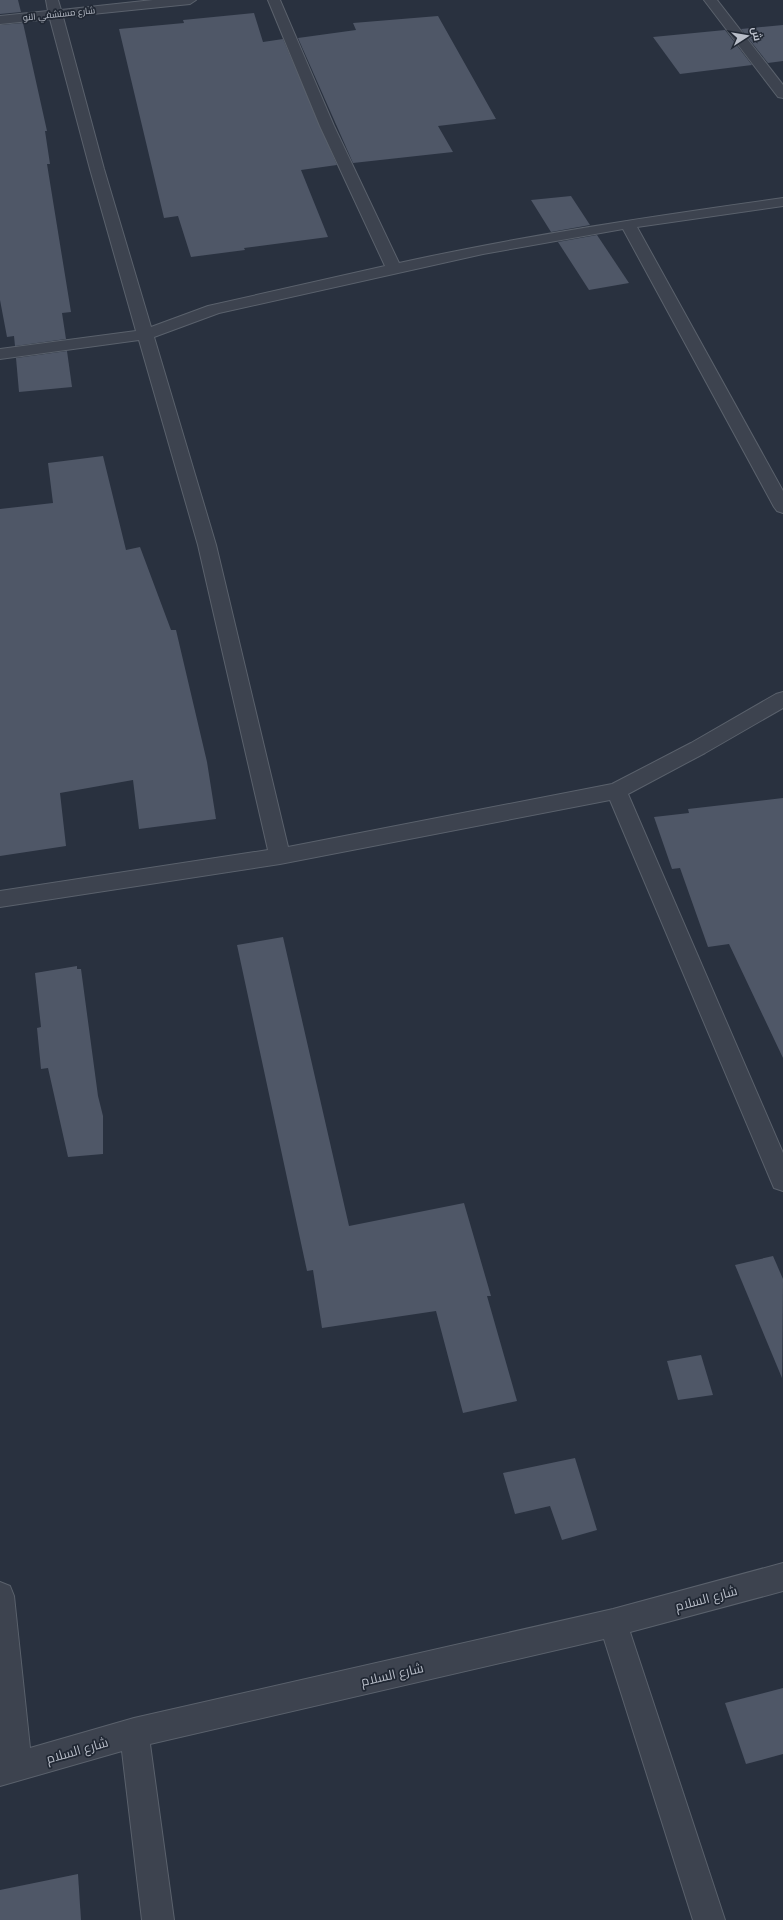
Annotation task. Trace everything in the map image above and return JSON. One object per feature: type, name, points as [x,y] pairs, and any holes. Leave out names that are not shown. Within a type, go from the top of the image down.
[{"type":"street","name":"شارع مستشفي النو","points":[[0,20],[54,7],[190,0]]},
{"type":"street","points":[[274,0],[328,126],[394,268]]},
{"type":"street","points":[[710,0],[783,94]]},
{"type":"street","points":[[54,7],[97,169],[147,334],[207,544],[280,856]]},
{"type":"street","points":[[0,354],[147,334],[214,309],[484,249],[628,224],[783,202]]},
{"type":"street","points":[[628,224],[783,507]]},
{"type":"street","points":[[0,899],[280,856],[617,791],[698,748],[783,699]]},
{"type":"street","points":[[617,791],[783,1181]]},
{"type":"street","name":"شارع السلام","points":[[9,1769],[134,1733],[613,1623],[783,1577]]},
{"type":"street","points":[[0,1596],[9,1769]]},
{"type":"street","points":[[613,1623],[709,1920]]},
{"type":"street","points":[[134,1733],[158,1920]]},
{"type":"building","points":[[0,0],[18,0],[21,12],[0,14]]},
{"type":"building","points":[[254,13],[263,42],[283,39],[337,165],[301,170],[328,237],[244,248],[245,250],[191,257],[178,216],[164,218],[119,29],[184,23],[183,20]]},
{"type":"building","points":[[438,16],[496,119],[438,126],[453,152],[353,163],[298,38],[356,30],[353,23]]},
{"type":"building","points":[[23,23],[47,131],[45,131],[50,164],[47,164],[71,312],[62,313],[66,339],[15,346],[14,336],[7,337],[0,300],[0,25]]},
{"type":"building","points":[[783,25],[783,61],[768,63],[741,29]]},
{"type":"building","points":[[725,30],[752,65],[680,74],[653,37]]},
{"type":"building","points":[[571,196],[590,225],[551,232],[531,200]]},
{"type":"building","points":[[597,235],[629,283],[589,290],[558,242]]},
{"type":"building","points":[[67,351],[72,387],[19,392],[16,358]]},
{"type":"building","points":[[103,456],[126,550],[140,547],[171,630],[176,630],[207,762],[216,819],[139,829],[133,780],[60,793],[66,846],[0,856],[0,509],[53,503],[48,463]]},
{"type":"building","points":[[783,798],[783,1058],[729,944],[708,947],[680,868],[672,869],[654,817],[689,813],[688,809]]},
{"type":"building","points":[[283,937],[349,1226],[464,1203],[491,1296],[487,1296],[517,1401],[463,1413],[436,1311],[322,1328],[313,1270],[307,1271],[237,945]]},
{"type":"building","points":[[77,966],[77,969],[81,969],[98,1096],[103,1116],[103,1154],[68,1157],[48,1068],[41,1069],[37,1028],[41,1027],[35,973]]},
{"type":"building","points":[[773,1256],[783,1279],[782,1378],[735,1265]]},
{"type":"building","points":[[701,1355],[713,1395],[678,1400],[667,1361]]},
{"type":"building","points":[[575,1458],[597,1530],[562,1540],[550,1506],[515,1514],[503,1473]]},
{"type":"building","points":[[783,1688],[783,1754],[746,1764],[725,1703]]},
{"type":"building","points":[[78,1874],[81,1920],[0,1920],[0,1890]]}]
